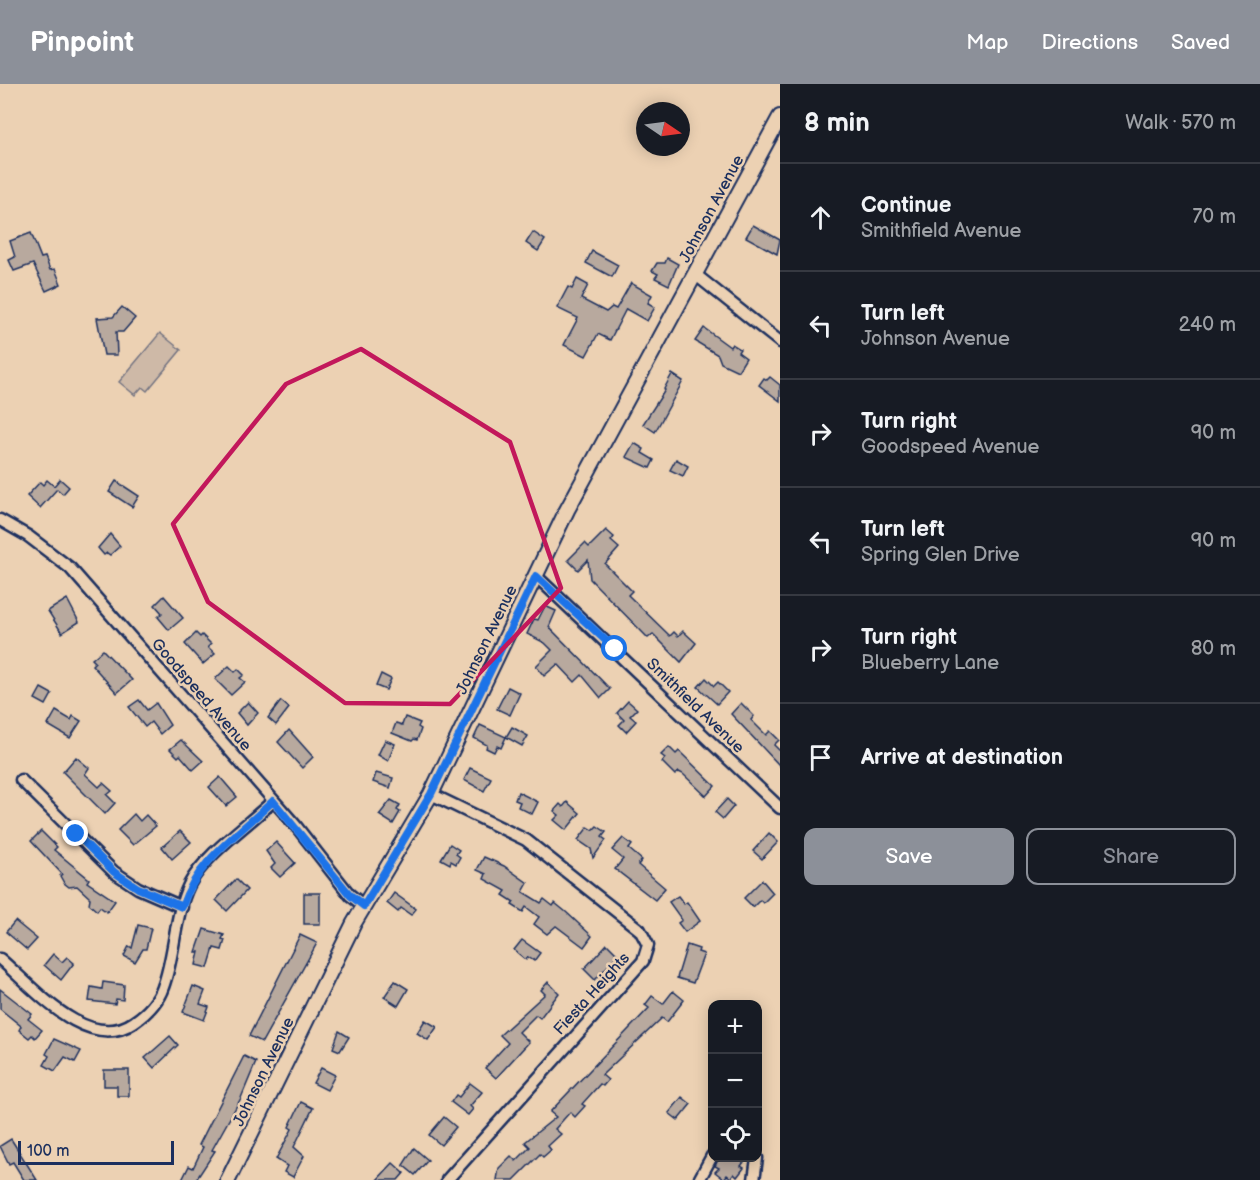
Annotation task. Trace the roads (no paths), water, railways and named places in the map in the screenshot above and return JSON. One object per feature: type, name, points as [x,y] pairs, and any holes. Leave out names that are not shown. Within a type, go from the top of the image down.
[{"type":"street","name":"Johnson Avenue","points":[[228,1180],[364,906],[431,794],[593,462],[780,117]]},
{"type":"street","points":[[696,275],[780,342]]},
{"type":"street","name":"Goodspeed Avenue","points":[[0,520],[28,536],[70,568],[273,801],[350,895],[364,906]]},
{"type":"street","name":"Smithfield Avenue","points":[[536,576],[780,808]]},
{"type":"street","points":[[21,780],[114,872],[138,888],[182,907]]},
{"type":"street","name":"Fiesta Heights","points":[[431,794],[526,840],[640,930],[648,945],[643,961],[447,1180]]},
{"type":"street","points":[[0,959],[77,1023],[101,1031],[129,1026],[148,1012],[163,989],[182,907],[189,886],[199,869],[273,801]]},
{"type":"street","points":[[699,1180],[709,1162]]},
{"type":"street","points":[[754,1180],[756,1162]]}]
